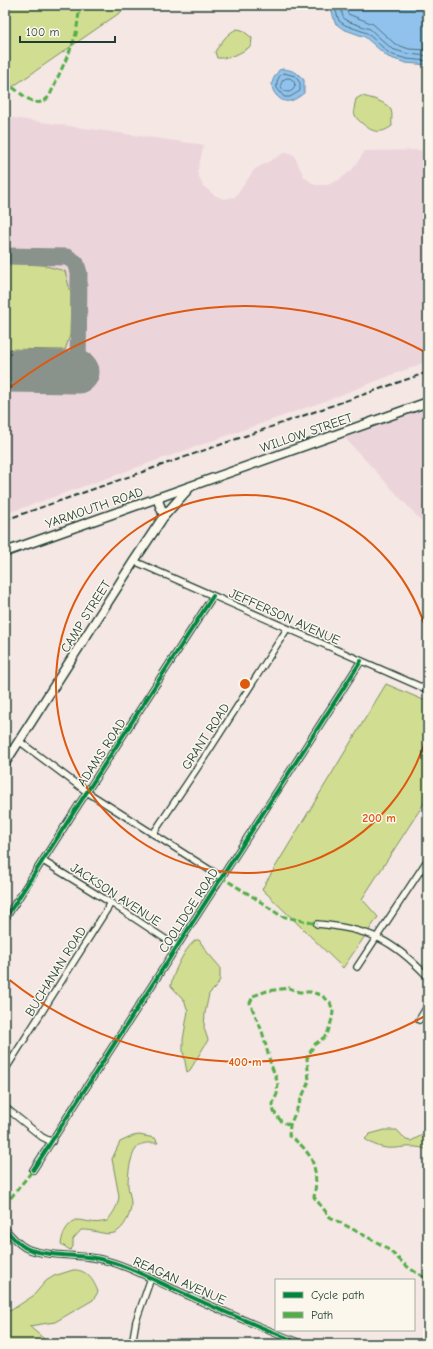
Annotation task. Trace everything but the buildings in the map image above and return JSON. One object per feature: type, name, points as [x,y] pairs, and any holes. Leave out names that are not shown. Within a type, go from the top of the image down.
[{"type":"main road","name":"WILLOW STREET","points":[[192,485],[428,402]]},
{"type":"main road","name":"YARMOUTH ROAD","points":[[5,552],[192,485]]},
{"type":"main road","name":"CAMP STREET","points":[[5,763],[164,516],[192,485]]},
{"type":"main road","points":[[157,498],[164,516]]},
{"type":"street","name":"JEFFERSON AVENUE","points":[[134,561],[428,690]]},
{"type":"street","name":"ADAMS ROAD","points":[[5,919],[213,596]]},
{"type":"street","name":"GRANT ROAD","points":[[153,834],[287,629]]},
{"type":"street","name":"COOLIDGE ROAD","points":[[34,1170],[143,1001],[176,946],[361,661]]},
{"type":"street","points":[[19,741],[87,792],[221,877]]},
{"type":"street","points":[[357,967],[428,859]]},
{"type":"street","name":"JACKSON AVENUE","points":[[43,861],[111,903],[176,946]]},
{"type":"street","name":"BUCHANAN ROAD","points":[[5,1070],[111,903]]},
{"type":"street","points":[[317,924],[344,927],[377,937],[396,948],[410,959],[428,977]]},
{"type":"street","points":[[419,1020],[428,1005]]},
{"type":"street","points":[[5,1107],[42,1137],[52,1142]]},
{"type":"street","name":"REAGAN AVENUE","points":[[5,1229],[21,1245],[28,1249],[98,1259],[128,1268],[259,1327],[302,1344]]},
{"type":"street","points":[[132,1344],[136,1321],[152,1278]]},
{"type":"shaded area","points":[[5,117],[204,145],[197,172],[203,186],[214,195],[224,199],[235,197],[255,169],[286,152],[294,155],[304,177],[315,185],[327,185],[339,180],[352,170],[365,151],[428,150],[428,361],[325,401],[5,514]]},
{"type":"shaded area","points":[[428,407],[428,528],[345,438]]},
{"type":"green space","points":[[5,5],[131,5],[5,92]]},
{"type":"green space","points":[[237,29],[242,30],[252,38],[251,46],[235,55],[226,58],[217,58],[215,52],[219,46],[227,36]]},
{"type":"green space","points":[[361,96],[378,100],[389,107],[392,112],[392,126],[381,131],[374,131],[358,120],[355,115],[354,107],[356,99]]},
{"type":"green space","points":[[5,263],[42,265],[65,271],[71,294],[70,335],[65,350],[5,349]]},
{"type":"green space","points":[[386,684],[428,702],[428,797],[362,899],[378,917],[343,968],[262,889]]},
{"type":"green space","points":[[196,940],[199,940],[220,967],[220,979],[217,986],[209,994],[205,1013],[204,1028],[208,1040],[190,1070],[187,1072],[183,1051],[183,1040],[188,1011],[184,1000],[171,986],[180,961],[188,948]]},
{"type":"green space","points":[[385,1130],[397,1130],[406,1140],[411,1141],[428,1132],[428,1150],[419,1147],[382,1147],[374,1145],[365,1139],[370,1134]]},
{"type":"green space","points":[[139,1135],[155,1138],[158,1143],[142,1144],[134,1152],[129,1169],[128,1185],[131,1207],[129,1216],[124,1225],[118,1231],[110,1234],[90,1230],[81,1230],[73,1239],[73,1247],[70,1250],[61,1244],[65,1230],[75,1220],[94,1222],[107,1221],[116,1207],[119,1196],[112,1159],[120,1142]]},
{"type":"green space","points":[[73,1270],[86,1273],[94,1283],[98,1292],[93,1300],[55,1322],[29,1326],[50,1344],[5,1344],[5,1307],[10,1311],[33,1296],[46,1281],[54,1276]]},
{"type":"water","points":[[329,5],[428,5],[428,65],[406,63],[388,57],[365,37],[343,29],[335,23],[331,7]]},
{"type":"water","points":[[283,69],[295,72],[304,80],[304,93],[290,101],[280,99],[272,88],[274,77],[279,70]]},
{"type":"taxiway","points":[[5,256],[67,257],[76,263],[79,273],[78,372]]},
{"type":"runway","points":[[5,371],[78,372]]},
{"type":"railway","points":[[5,520],[428,372]]},
{"type":"marked path","points":[[5,83],[34,102],[45,100],[50,95],[76,34],[80,5]]},
{"type":"marked path","points":[[221,877],[281,916],[317,924]]},
{"type":"marked path","points":[[290,1125],[281,1121],[274,1112],[273,1103],[277,1094],[278,1083],[271,1065],[262,1031],[250,1003],[253,996],[267,991],[289,988],[299,992],[311,992],[321,995],[330,1002],[333,1012],[327,1035],[314,1045],[307,1058],[309,1081],[290,1125],[289,1136],[296,1141],[310,1156],[314,1167],[316,1179],[314,1197],[330,1217],[384,1246],[409,1268],[428,1280]]},
{"type":"marked path","points":[[5,1205],[33,1170]]},
{"type":"cycle path","points":[[5,919],[213,596]]},
{"type":"cycle path","points":[[33,1170],[361,661]]},
{"type":"cycle path","points":[[5,1229],[18,1243],[28,1249],[36,1252],[92,1257],[120,1265],[302,1344]]}]
